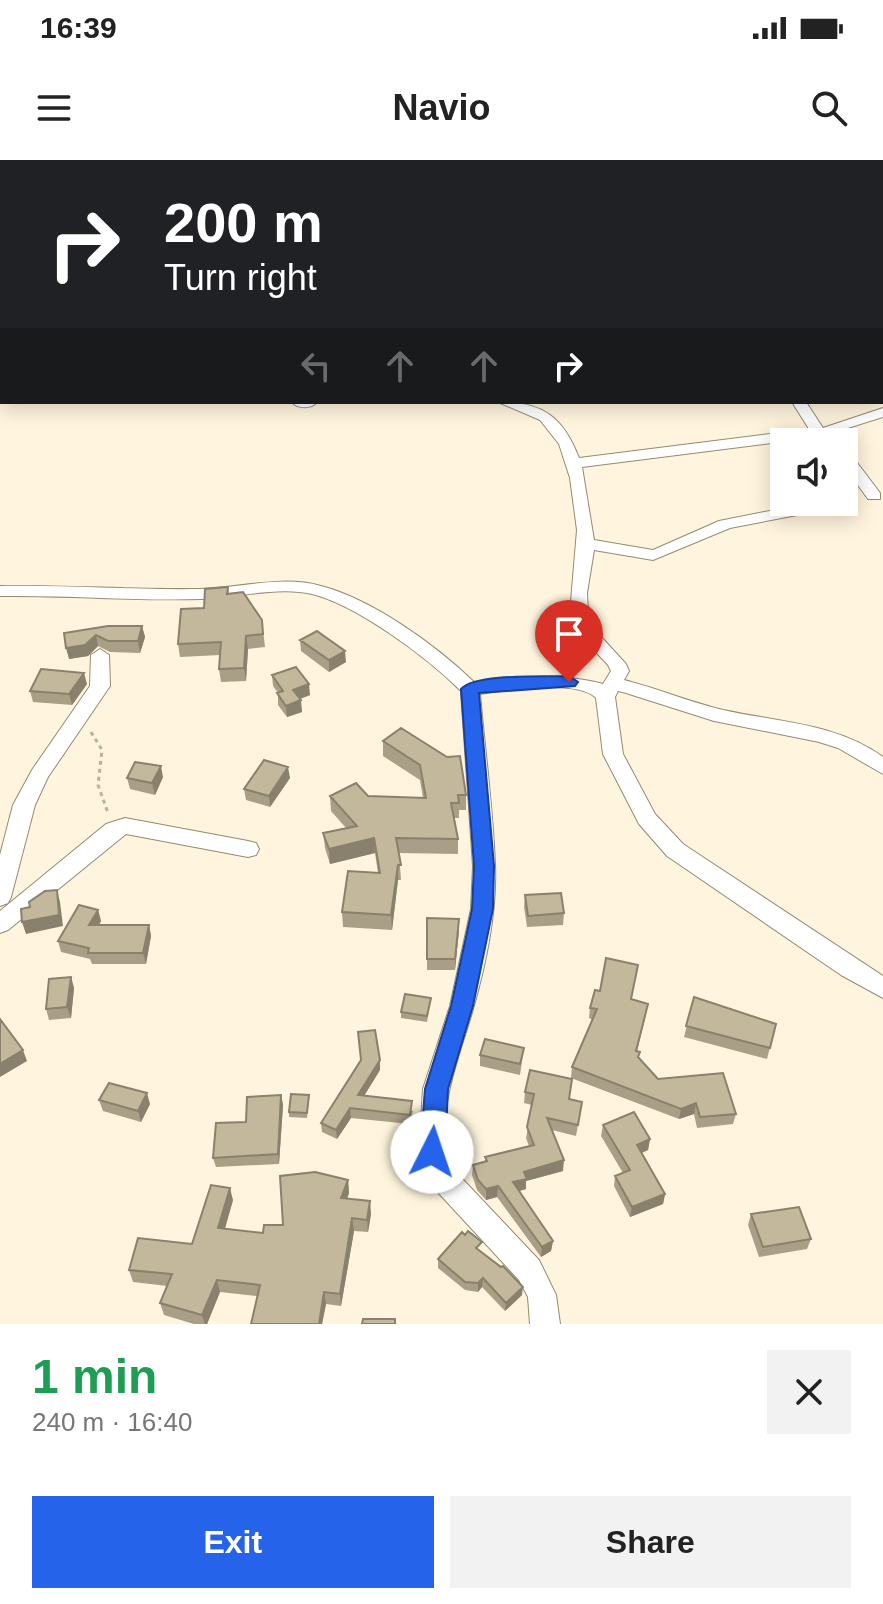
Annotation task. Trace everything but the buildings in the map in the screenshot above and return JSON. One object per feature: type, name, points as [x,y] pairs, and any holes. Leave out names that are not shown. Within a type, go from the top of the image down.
[{"type":"street","points":[[511,404],[551,421],[561,432],[575,463],[586,544],[577,596],[582,624],[597,644],[617,662],[613,684],[613,754],[647,819],[675,850],[883,988]]},
{"type":"street","points":[[801,404],[823,428]]},
{"type":"street","points":[[845,428],[883,412]]},
{"type":"street","points":[[575,463],[770,442]]},
{"type":"street","points":[[858,472],[878,496]]},
{"type":"street","points":[[858,499],[878,496]]},
{"type":"street","points":[[586,544],[653,555],[725,524],[770,515]]},
{"type":"street","points":[[0,591],[203,594],[298,588],[319,590],[413,642],[457,674],[470,689],[484,866],[482,909],[462,1006],[436,1089],[432,1152],[443,1178],[529,1270],[542,1295],[545,1324]]},
{"type":"street","points":[[0,897],[24,805],[39,775],[100,686],[100,655]]},
{"type":"street","points":[[470,689],[513,683],[569,682],[598,689],[613,684],[646,690],[715,714],[812,732],[840,741],[883,767]]},
{"type":"street","points":[[0,924],[114,830],[125,826],[160,830],[194,841],[248,849]]},
{"type":"path","points":[[78,717],[101,742],[103,756],[97,783],[114,830]]},
{"type":"route","points":[[432,1152],[436,1089],[462,1006],[482,909],[484,866],[470,689],[513,683],[569,682]]}]
